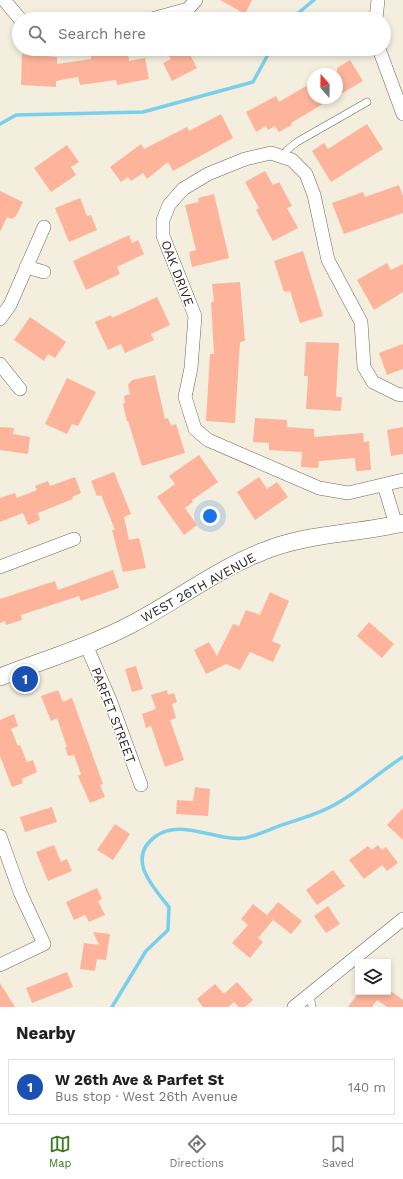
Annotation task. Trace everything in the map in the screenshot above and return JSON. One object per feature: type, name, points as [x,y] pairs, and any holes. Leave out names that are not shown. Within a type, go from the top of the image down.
[{"type":"street","points":[[177,12],[188,9],[196,0]]},
{"type":"street","points":[[377,12],[378,0]]},
{"type":"street","points":[[5,1],[14,12]]},
{"type":"street","points":[[382,56],[403,114]]},
{"type":"street","name":"OAK DRIVE","points":[[402,483],[384,485],[348,493],[319,488],[208,440],[195,429],[185,397],[191,368],[195,316],[163,236],[163,220],[169,205],[183,189],[208,174],[237,162],[271,152],[292,160],[306,174],[314,195],[328,260],[361,322],[364,367],[373,382],[397,394],[403,395]]},
{"type":"street","points":[[0,319],[10,305],[44,227]]},
{"type":"street","points":[[26,267],[44,272]]},
{"type":"street","points":[[0,364],[20,389]]},
{"type":"street","points":[[384,485],[400,524]]},
{"type":"street","name":"WEST 26TH AVENUE","points":[[0,677],[86,645],[133,624],[231,567],[264,551],[308,538],[400,524]]},
{"type":"street","points":[[0,567],[74,539]]},
{"type":"street","name":"PARFET STREET","points":[[86,645],[110,700],[141,785]]},
{"type":"street","points":[[0,836],[20,892],[44,944],[0,965]]},
{"type":"street","points":[[294,1007],[403,919]]},
{"type":"lane","points":[[284,158],[287,150],[297,142],[367,102]]},
{"type":"lane","points":[[310,994],[312,1007]]},
{"type":"building","points":[[220,0],[252,0],[246,12],[241,12]]},
{"type":"building","points":[[22,56],[57,57],[57,64],[91,59],[91,56],[128,56],[129,61],[145,58],[149,79],[117,85],[116,80],[80,85],[78,77],[56,81],[56,87],[21,85]]},
{"type":"building","points":[[169,56],[191,56],[197,68],[172,81],[163,63],[171,59]]},
{"type":"building","points":[[350,60],[363,81],[343,93],[343,68],[337,68]]},
{"type":"building","points":[[307,86],[307,104],[323,104],[279,132],[275,126],[268,130],[266,126],[256,132],[246,112],[276,96],[279,102]]},
{"type":"building","points":[[221,114],[233,138],[173,171],[168,162],[147,179],[143,173],[131,181],[128,177],[121,182],[110,167],[141,144],[144,149],[187,127],[189,131]]},
{"type":"building","points":[[367,124],[383,149],[331,182],[312,151],[324,143],[328,149]]},
{"type":"building","points":[[67,145],[79,162],[71,167],[76,175],[51,192],[34,168]]},
{"type":"building","points":[[265,171],[273,185],[279,182],[292,206],[287,208],[298,228],[273,241],[256,210],[259,208],[245,182]]},
{"type":"building","points":[[399,185],[403,196],[403,213],[344,234],[332,203],[363,192],[365,197]]},
{"type":"building","points":[[0,191],[23,202],[16,216],[12,219],[7,217],[0,232]]},
{"type":"building","points":[[214,194],[229,258],[192,267],[189,252],[196,250],[185,205],[199,202],[198,198]]},
{"type":"building","points":[[80,198],[87,216],[91,215],[97,230],[69,242],[55,208]]},
{"type":"building","points":[[129,235],[132,243],[138,240],[144,254],[117,267],[120,274],[86,290],[73,261]]},
{"type":"building","points":[[303,251],[323,316],[300,323],[290,291],[284,292],[274,261]]},
{"type":"building","points":[[387,263],[391,270],[403,264],[403,292],[374,310],[357,280]]},
{"type":"building","points":[[240,282],[245,341],[240,342],[235,423],[206,421],[210,354],[214,354],[211,302],[214,302],[212,284]]},
{"type":"building","points":[[157,297],[170,325],[151,334],[154,340],[125,353],[121,344],[108,350],[95,322],[111,315],[112,318]]},
{"type":"building","points":[[30,317],[66,342],[55,358],[48,354],[44,361],[14,340]]},
{"type":"building","points":[[306,342],[339,343],[336,397],[342,397],[341,411],[306,409],[308,376],[304,376]]},
{"type":"building","points":[[403,344],[403,369],[387,375],[379,353]]},
{"type":"building","points":[[155,375],[165,419],[168,418],[171,426],[176,424],[185,453],[142,466],[127,421],[123,404],[125,403],[124,396],[130,394],[128,385],[132,380]]},
{"type":"building","points":[[67,378],[96,392],[78,426],[72,424],[67,434],[45,424]]},
{"type":"building","points":[[255,418],[287,420],[287,427],[314,429],[314,437],[363,433],[364,442],[369,441],[371,470],[356,471],[355,458],[319,461],[318,468],[301,467],[302,452],[269,450],[269,443],[253,442]]},
{"type":"building","points":[[0,427],[14,428],[13,434],[30,437],[28,454],[0,450]]},
{"type":"building","points":[[403,427],[403,454],[391,456],[387,430]]},
{"type":"building","points":[[199,455],[218,482],[192,500],[193,502],[185,508],[197,525],[184,535],[157,497],[175,484],[169,476]]},
{"type":"building","points":[[114,472],[131,514],[124,517],[129,540],[139,538],[146,568],[123,572],[112,530],[115,530],[101,495],[97,496],[91,481]]},
{"type":"building","points":[[75,477],[81,493],[72,497],[73,499],[38,513],[40,520],[28,525],[23,513],[0,522],[0,498],[15,493],[17,498],[37,490],[35,486],[48,481],[50,486]]},
{"type":"building","points":[[259,477],[267,489],[277,482],[288,497],[255,520],[237,492]]},
{"type":"building","points":[[113,570],[119,588],[81,601],[79,596],[21,615],[22,620],[6,625],[5,621],[0,623],[0,599],[55,581],[58,590]]},
{"type":"building","points":[[270,592],[289,601],[272,641],[281,645],[273,662],[250,652],[240,670],[226,664],[206,674],[194,650],[209,642],[217,656],[233,624],[239,626],[246,610],[260,615]]},
{"type":"building","points":[[369,622],[394,644],[382,658],[357,636]]},
{"type":"building","points":[[136,666],[143,689],[132,692],[125,669]]},
{"type":"building","points":[[58,690],[63,702],[72,698],[103,784],[100,785],[105,797],[90,803],[78,776],[81,774],[74,755],[68,756],[65,747],[67,747],[57,718],[51,721],[41,696]]},
{"type":"building","points":[[167,690],[168,695],[174,693],[177,702],[172,704],[176,718],[170,720],[184,760],[165,767],[151,726],[146,728],[142,714],[156,709],[151,695]]},
{"type":"building","points":[[14,714],[18,726],[11,729],[27,762],[33,760],[37,772],[22,779],[23,783],[12,787],[0,756],[0,720]]},
{"type":"building","points":[[195,787],[210,789],[208,816],[176,814],[177,800],[193,801]]},
{"type":"building","points":[[52,807],[57,822],[25,832],[20,817]]},
{"type":"building","points":[[403,808],[403,840],[387,825]]},
{"type":"building","points":[[115,824],[130,834],[113,860],[97,850]]},
{"type":"building","points":[[54,845],[61,862],[67,859],[72,871],[48,881],[36,852]]},
{"type":"building","points":[[378,845],[382,850],[386,847],[398,863],[387,871],[382,865],[364,879],[349,860],[368,846],[372,850]]},
{"type":"building","points":[[333,870],[345,886],[317,905],[306,890]]},
{"type":"building","points":[[97,888],[102,899],[98,901],[105,915],[89,922],[85,915],[74,920],[66,902]]},
{"type":"building","points":[[278,902],[302,921],[291,934],[267,915]]},
{"type":"building","points":[[253,904],[273,920],[258,938],[263,942],[250,958],[232,943],[248,925],[241,919]]},
{"type":"building","points":[[328,906],[340,924],[326,933],[314,916]]},
{"type":"building","points":[[93,932],[110,934],[106,960],[97,959],[95,971],[80,969],[84,943],[99,945]]},
{"type":"building","points":[[67,972],[73,987],[32,1003],[26,988]]},
{"type":"building","points":[[237,982],[253,1000],[245,1007],[239,1007],[234,1002],[228,1007],[203,1007],[197,999],[215,984],[224,994]]},
{"type":"building","points":[[0,983],[15,1007],[0,1007]]},
{"type":"building","points":[[392,992],[403,1000],[403,1007],[387,1007],[377,1000],[372,1007],[348,1007],[357,995],[391,995]]},
{"type":"waterway","points":[[299,12],[314,0]]},
{"type":"waterway","points":[[0,124],[16,115],[143,112],[253,82],[267,56]]},
{"type":"waterway","points":[[112,1007],[146,951],[168,930],[169,907],[150,882],[142,863],[143,854],[147,845],[156,836],[166,831],[177,829],[223,837],[245,838],[254,836],[334,805],[403,757]]},
{"type":"place","name":"W 26th Ave & Parfet St","points":[[25,679]]}]
